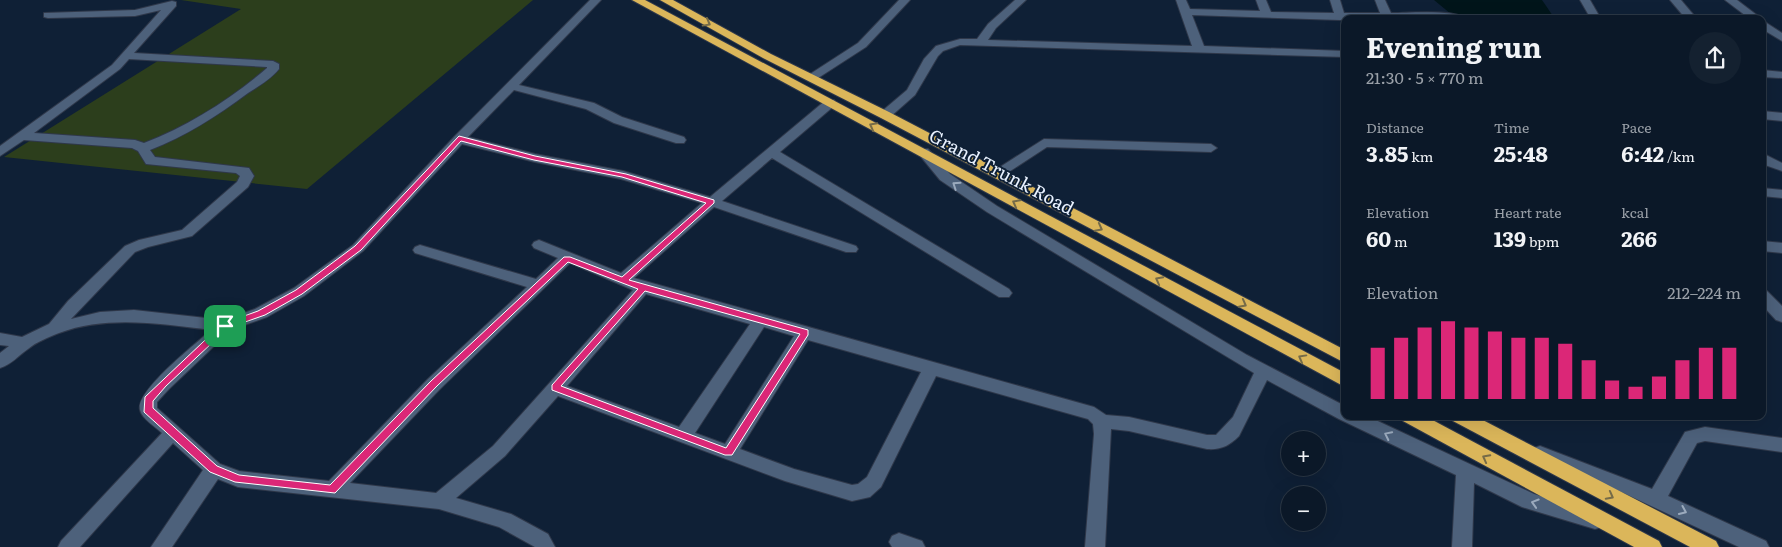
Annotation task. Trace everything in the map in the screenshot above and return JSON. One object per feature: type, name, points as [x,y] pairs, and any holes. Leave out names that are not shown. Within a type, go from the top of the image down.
[{"type":"highway","name":"Grand Trunk Road","points":[[638,0],[1341,379]]},
{"type":"highway","name":"Grand Trunk Road","points":[[664,0],[1341,355]]},
{"type":"highway","points":[[1416,420],[1652,547]]},
{"type":"highway","points":[[1466,420],[1709,547]]},
{"type":"street","points":[[545,547],[541,540],[504,520],[439,501],[238,479],[214,469],[148,410],[149,400],[225,326],[269,309],[299,292],[358,248],[459,138],[596,0]]},
{"type":"street","points":[[811,78],[862,44],[905,0]]},
{"type":"street","points":[[980,43],[992,26],[1021,0]]},
{"type":"street","points":[[1181,0],[1198,49]]},
{"type":"street","points":[[1261,0],[1267,15]]},
{"type":"street","points":[[1186,12],[1340,16],[1335,0]]},
{"type":"street","points":[[1380,0],[1387,15]]},
{"type":"street","points":[[1585,0],[1594,15]]},
{"type":"street","points":[[1675,0],[1688,15]]},
{"type":"street","points":[[1730,0],[1751,15]]},
{"type":"street","points":[[48,15],[135,13],[155,10],[175,2]]},
{"type":"street","points":[[0,152],[90,87],[127,56],[155,21],[175,2]]},
{"type":"street","points":[[1766,26],[1782,38]]},
{"type":"street","points":[[884,115],[914,89],[932,54],[938,47],[960,42],[1341,54]]},
{"type":"street","points":[[127,56],[273,64],[273,69],[265,76],[199,123],[144,148]]},
{"type":"street","points":[[1766,73],[1782,75]]},
{"type":"street","points":[[510,86],[590,106],[618,120],[680,140]]},
{"type":"street","points":[[623,280],[830,103]]},
{"type":"street","points":[[1766,115],[1782,117]]},
{"type":"street","points":[[21,136],[135,144],[144,148],[151,161],[236,169],[244,171],[246,176],[243,184],[188,234],[144,243],[130,249],[73,305],[55,328]]},
{"type":"street","points":[[459,138],[534,158],[624,175],[712,202],[851,250]]},
{"type":"street","points":[[996,174],[1044,143],[1093,146],[1210,148]]},
{"type":"street","points":[[923,152],[945,177],[992,209],[1263,371],[1341,412]]},
{"type":"street","points":[[773,153],[1004,293]]},
{"type":"street","points":[[1766,160],[1771,164],[1782,167]]},
{"type":"street","points":[[1766,192],[1782,194]]},
{"type":"street","points":[[539,246],[644,288],[932,367],[1094,414],[1101,422],[1103,434],[1095,547]]},
{"type":"street","points":[[1766,246],[1782,248]]},
{"type":"street","points":[[420,250],[539,285]]},
{"type":"street","points":[[332,490],[434,384],[567,258]]},
{"type":"street","points":[[439,501],[499,451],[644,288]]},
{"type":"street","points":[[1766,299],[1782,316]]},
{"type":"street","points":[[0,362],[24,343],[55,328],[100,318],[134,316],[225,326]]},
{"type":"street","points":[[683,436],[760,320]]},
{"type":"street","points":[[729,452],[805,332]]},
{"type":"street","points":[[0,340],[24,343]]},
{"type":"street","points":[[555,388],[792,476],[852,493],[863,491],[874,482],[932,367]]},
{"type":"street","points":[[1101,422],[1129,424],[1207,442],[1220,442],[1228,438],[1237,425],[1263,371]]},
{"type":"street","points":[[1358,420],[1529,501],[1616,527]]},
{"type":"street","points":[[68,547],[173,432]]},
{"type":"street","points":[[1656,499],[1691,438],[1704,434],[1782,445]]},
{"type":"street","points":[[1507,442],[1589,470],[1759,547]]},
{"type":"street","points":[[160,547],[214,469]]},
{"type":"street","points":[[1462,547],[1465,472]]},
{"type":"green space","points":[[181,0],[533,0],[307,189],[4,157],[241,9]]},
{"type":"shaded area","points":[[1434,0],[1542,0],[1552,15],[1464,15],[1451,14]]},
{"type":"route","points":[[225,326],[163,384],[149,400],[148,410],[214,469],[238,479],[332,490],[434,384],[567,258],[623,280],[644,288],[805,332],[729,452],[555,388],[644,288],[623,280],[712,202],[624,175],[534,158],[459,138],[358,248],[299,292],[262,313],[225,326]]}]
